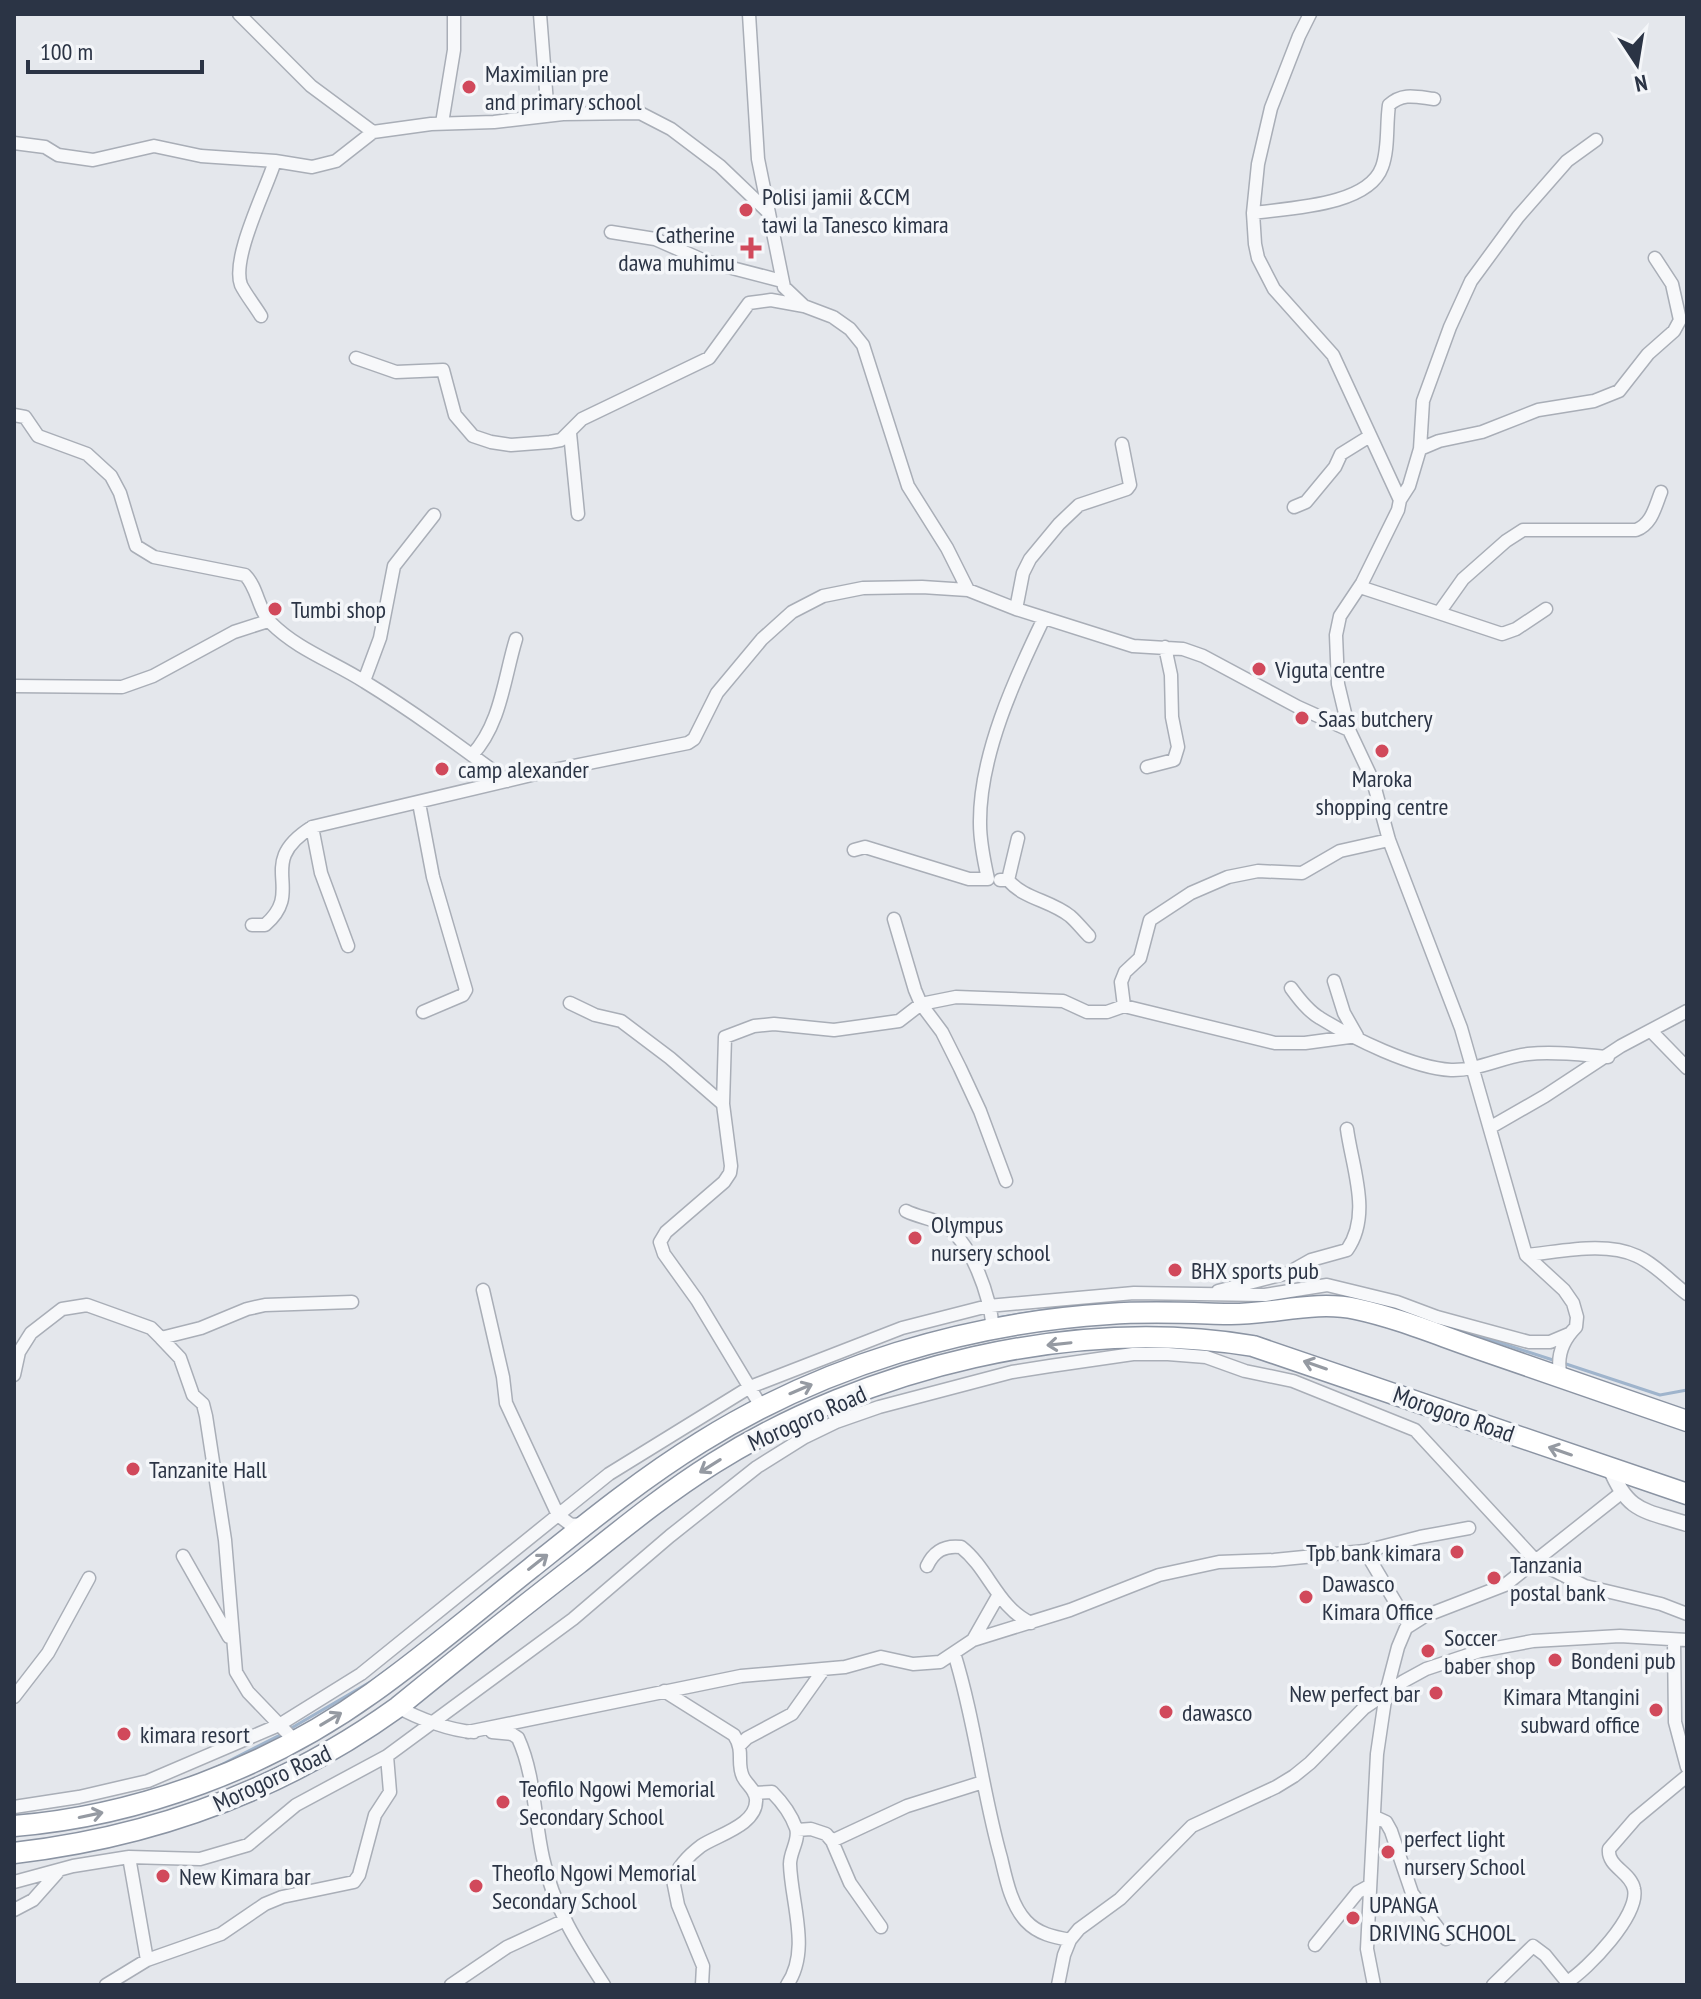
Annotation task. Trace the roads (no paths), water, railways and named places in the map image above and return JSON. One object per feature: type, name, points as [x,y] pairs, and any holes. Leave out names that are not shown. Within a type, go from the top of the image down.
[{"type":"highway","name":"Morogoro Road","points":[[14,1826],[87,1816],[161,1796],[247,1765],[295,1741],[372,1694],[587,1523],[688,1451],[796,1391],[875,1361],[955,1337],[1110,1313],[1248,1315],[1332,1306],[1378,1314],[1687,1421]]},
{"type":"highway","name":"Morogoro Road","points":[[14,1853],[91,1841],[175,1820],[256,1790],[331,1751],[398,1707],[618,1532],[715,1462],[802,1416],[847,1397],[949,1364],[997,1353],[1133,1338],[1214,1339],[1253,1346],[1687,1494]]},
{"type":"street","points":[[239,14],[311,86],[373,132]]},
{"type":"street","points":[[442,123],[454,50],[454,14]]},
{"type":"street","points":[[540,14],[548,116]]},
{"type":"street","points":[[749,14],[756,145],[768,212],[784,287],[804,306]]},
{"type":"street","points":[[1310,14],[1271,108],[1258,164],[1253,213],[1258,258],[1274,289],[1333,355],[1400,500]]},
{"type":"street","points":[[1253,213],[1328,202],[1365,189],[1383,166],[1389,105],[1396,99],[1408,96],[1434,99]]},
{"type":"street","points":[[14,143],[45,147],[58,155],[93,160],[154,146],[201,156],[312,167],[336,161],[373,132],[442,123],[631,113],[652,117],[720,166],[768,212]]},
{"type":"street","points":[[1561,1377],[1557,1361],[1569,1334],[1576,1327],[1573,1303],[1564,1290],[1526,1255],[1461,1028],[1389,840],[1373,781],[1349,730],[1338,684],[1336,635],[1340,616],[1360,587],[1409,486],[1420,449],[1423,401],[1450,327],[1471,281],[1518,217],[1567,161],[1596,140]]},
{"type":"street","points":[[261,316],[242,286],[238,269],[275,161]]},
{"type":"street","points":[[611,232],[655,239],[705,261],[782,281]]},
{"type":"street","points":[[1420,449],[1439,441],[1482,432],[1538,410],[1611,396],[1625,386],[1648,354],[1674,331],[1680,320],[1672,284],[1655,258]]},
{"type":"street","points":[[356,358],[396,372],[443,370],[455,415],[473,436],[511,445],[550,442],[561,440],[582,419],[709,358],[749,303],[771,300],[804,306],[833,317],[850,329],[863,345],[908,486],[947,548],[968,590]]},
{"type":"street","points":[[14,415],[25,417],[38,436],[87,454],[111,476],[120,493],[136,546],[142,551],[154,557],[245,575],[268,621],[306,650],[364,681],[507,781]]},
{"type":"street","points":[[570,433],[578,514]]},
{"type":"street","points":[[1294,507],[1306,502],[1335,467],[1341,454],[1370,436]]},
{"type":"street","points":[[1016,609],[1023,573],[1030,559],[1059,524],[1079,505],[1127,489],[1130,485],[1122,444]]},
{"type":"street","points":[[1436,612],[1441,610],[1463,579],[1523,530],[1636,530],[1645,526],[1652,517],[1661,492]]},
{"type":"street","points":[[364,681],[380,638],[394,566],[434,515]]},
{"type":"street","points":[[1360,587],[1502,634],[1516,629],[1546,609]]},
{"type":"street","points":[[252,925],[265,925],[276,916],[283,895],[282,857],[289,844],[312,827],[688,743],[694,739],[717,693],[762,639],[792,612],[823,596],[863,588],[968,590],[1016,609],[1133,646],[1165,647],[1203,656],[1298,707],[1349,730]]},
{"type":"street","points":[[988,879],[980,824],[983,785],[1010,697],[1044,618]]},
{"type":"street","points":[[14,686],[122,687],[153,676],[234,632],[268,621]]},
{"type":"street","points":[[472,755],[493,720],[516,639]]},
{"type":"street","points":[[1147,767],[1174,760],[1178,747],[1165,647]]},
{"type":"street","points":[[419,803],[433,877],[466,990],[463,995],[423,1012]]},
{"type":"street","points":[[312,827],[321,873],[348,946]]},
{"type":"street","points":[[1008,880],[1018,838]]},
{"type":"street","points":[[1124,1006],[1122,977],[1140,958],[1148,923],[1167,907],[1228,877],[1258,871],[1302,873],[1340,851],[1389,840]]},
{"type":"street","points":[[854,850],[865,847],[969,879],[1008,880],[1019,892],[1042,900],[1070,916],[1089,936]]},
{"type":"street","points":[[894,919],[921,1004],[942,1032],[960,1068],[1006,1181]]},
{"type":"street","points":[[1334,981],[1344,1013],[1357,1036]]},
{"type":"street","points":[[1291,988],[1318,1017],[1392,1055],[1426,1065],[1453,1070],[1472,1068],[1528,1054],[1608,1057]]},
{"type":"street","points":[[762,1408],[697,1300],[664,1254],[660,1242],[666,1232],[728,1177],[730,1154],[723,1104],[725,1037],[731,1033],[774,1024],[834,1030],[899,1021],[921,1004],[956,997],[1063,1001],[1087,1012],[1107,1012],[1124,1006],[1275,1043],[1305,1043],[1357,1036]]},
{"type":"street","points":[[570,1003],[595,1015],[621,1021],[723,1104]]},
{"type":"street","points":[[1491,1127],[1608,1057],[1621,1046],[1687,1011]]},
{"type":"street","points":[[1651,1031],[1687,1068]]},
{"type":"street","points":[[1197,1296],[1288,1273],[1311,1260],[1347,1250],[1356,1227],[1359,1193],[1347,1129]]},
{"type":"street","points":[[906,1211],[942,1224],[971,1256],[993,1329]]},
{"type":"street","points":[[1526,1255],[1591,1249],[1623,1252],[1639,1256],[1687,1294]]},
{"type":"street","points":[[14,1807],[79,1797],[148,1781],[279,1725],[361,1674],[609,1474],[750,1387],[902,1328],[988,1306],[1134,1293],[1265,1295],[1327,1285],[1397,1302],[1437,1317],[1529,1342],[1550,1342],[1569,1334]]},
{"type":"street","points":[[483,1290],[506,1403],[558,1515],[571,1525],[587,1523]]},
{"type":"street","points":[[161,1338],[201,1328],[265,1305],[352,1302]]},
{"type":"street","points":[[14,1375],[24,1340],[53,1314],[69,1307],[87,1305],[151,1328],[180,1358],[193,1395],[203,1404],[206,1416],[225,1540],[234,1659],[241,1683],[295,1741]]},
{"type":"street","points":[[14,1882],[73,1866],[129,1857],[200,1859],[248,1845],[296,1805],[387,1756],[435,1721],[573,1619],[757,1467],[805,1437],[879,1407],[1012,1372],[1133,1354],[1206,1357],[1245,1371],[1293,1381],[1415,1430],[1537,1562],[1585,1586],[1661,1604],[1687,1614]]},
{"type":"street","points":[[1610,1468],[1628,1502],[1642,1510],[1687,1524]]},
{"type":"street","points":[[1374,1985],[1367,1949],[1377,1754],[1386,1693],[1398,1647],[1409,1625],[1496,1590],[1537,1562],[1621,1493]]},
{"type":"street","points":[[468,1732],[741,1676],[824,1669],[881,1657],[913,1664],[940,1662],[973,1640],[1031,1623],[1159,1575],[1219,1562],[1365,1551],[1469,1528]]},
{"type":"street","points":[[927,1566],[937,1551],[961,1547],[975,1561],[998,1596],[1017,1615],[1031,1623]]},
{"type":"street","points":[[1365,1551],[1409,1625]]},
{"type":"street","points":[[183,1556],[232,1643]]},
{"type":"street","points":[[14,1697],[48,1653],[89,1578]]},
{"type":"street","points":[[973,1640],[998,1596]]},
{"type":"street","points":[[1058,1985],[1064,1955],[1079,1929],[1120,1899],[1192,1826],[1294,1776],[1364,1708],[1426,1669],[1480,1651],[1533,1641],[1620,1636],[1680,1640],[1675,1722],[1687,1767]]},
{"type":"street","points":[[954,1653],[1010,1892],[1020,1913],[1036,1930],[1050,1937],[1070,1940]]},
{"type":"street","points":[[740,1745],[747,1738],[792,1714],[824,1669]]},
{"type":"street","points":[[664,1691],[734,1735],[740,1745],[743,1776],[756,1801],[750,1816],[687,1858],[673,1880],[678,1905],[703,1966],[702,1985]]},
{"type":"street","points":[[398,1707],[410,1714],[468,1732],[512,1734],[518,1738],[531,1780],[543,1862],[563,1921],[604,1985]]},
{"type":"street","points":[[106,1985],[147,1960],[221,1934],[256,1909],[282,1897],[354,1882],[359,1875],[375,1815],[390,1792],[387,1756]]},
{"type":"street","points":[[1493,1985],[1533,1946],[1545,1955],[1567,1982],[1603,1950],[1631,1909],[1635,1895],[1632,1883],[1610,1859],[1609,1849],[1635,1819],[1687,1776]]},
{"type":"street","points":[[832,1841],[907,1806],[983,1782]]},
{"type":"street","points":[[754,1793],[772,1792],[782,1801],[797,1830],[790,1866],[799,1950],[792,1978],[787,1985]]},
{"type":"street","points":[[1375,1817],[1386,1822],[1412,1893],[1446,1939]]},
{"type":"street","points":[[797,1830],[811,1829],[826,1834],[850,1883],[881,1927]]},
{"type":"street","points":[[129,1857],[147,1960]]},
{"type":"street","points":[[14,1910],[33,1900],[59,1871]]},
{"type":"street","points":[[1315,1945],[1358,1892],[1369,1886]]},
{"type":"street","points":[[451,1985],[507,1947],[563,1921]]},
{"type":"waterway","points":[[1318,1297],[1354,1298]]},
{"type":"waterway","points":[[996,1318],[1076,1305],[1171,1303]]},
{"type":"waterway","points":[[1461,1330],[1556,1361]]},
{"type":"waterway","points":[[1563,1363],[1660,1395],[1687,1390]]},
{"type":"waterway","points":[[716,1422],[755,1400]]},
{"type":"waterway","points":[[288,1730],[394,1665]]},
{"type":"waterway","points":[[217,1767],[282,1734]]},
{"type":"place","name":"Maximilian pre and primary school","points":[[469,87]]},
{"type":"place","name":"Polisi jamii &CCM tawi la Tanesco kimara","points":[[746,210]]},
{"type":"place","name":"Catherine dawa muhimu","points":[[751,248]]},
{"type":"place","name":"Tumbi shop","points":[[275,609]]},
{"type":"place","name":"Viguta centre","points":[[1259,669]]},
{"type":"place","name":"Saas butchery","points":[[1302,718]]},
{"type":"place","name":"Maroka shopping centre","points":[[1382,751]]},
{"type":"place","name":"camp alexander","points":[[442,769]]},
{"type":"place","name":"Olympus nursery school","points":[[915,1238]]},
{"type":"place","name":"BHX sports pub","points":[[1175,1270]]},
{"type":"place","name":"Tanzanite Hall","points":[[133,1469]]},
{"type":"place","name":"Tpb bank kimara","points":[[1457,1552]]},
{"type":"place","name":"Tanzania postal bank","points":[[1494,1578]]},
{"type":"place","name":"Dawasco Kimara Office","points":[[1306,1597]]},
{"type":"place","name":"Soccer baber shop","points":[[1428,1651]]},
{"type":"place","name":"Bondeni pub","points":[[1555,1660]]},
{"type":"place","name":"New perfect bar","points":[[1436,1693]]},
{"type":"place","name":"Kimara Mtangini subward office","points":[[1656,1710]]},
{"type":"place","name":"dawasco","points":[[1166,1712]]},
{"type":"place","name":"kimara resort","points":[[124,1734]]},
{"type":"place","name":"Teofilo Ngowi Memorial Secondary School","points":[[503,1802]]},
{"type":"place","name":"perfect light nursery School","points":[[1388,1852]]},
{"type":"place","name":"New Kimara bar","points":[[163,1876]]},
{"type":"place","name":"Theoflo Ngowi Memorial Secondary School","points":[[476,1886]]},
{"type":"place","name":"UPANGA DRIVING SCHOOL","points":[[1353,1918]]}]
